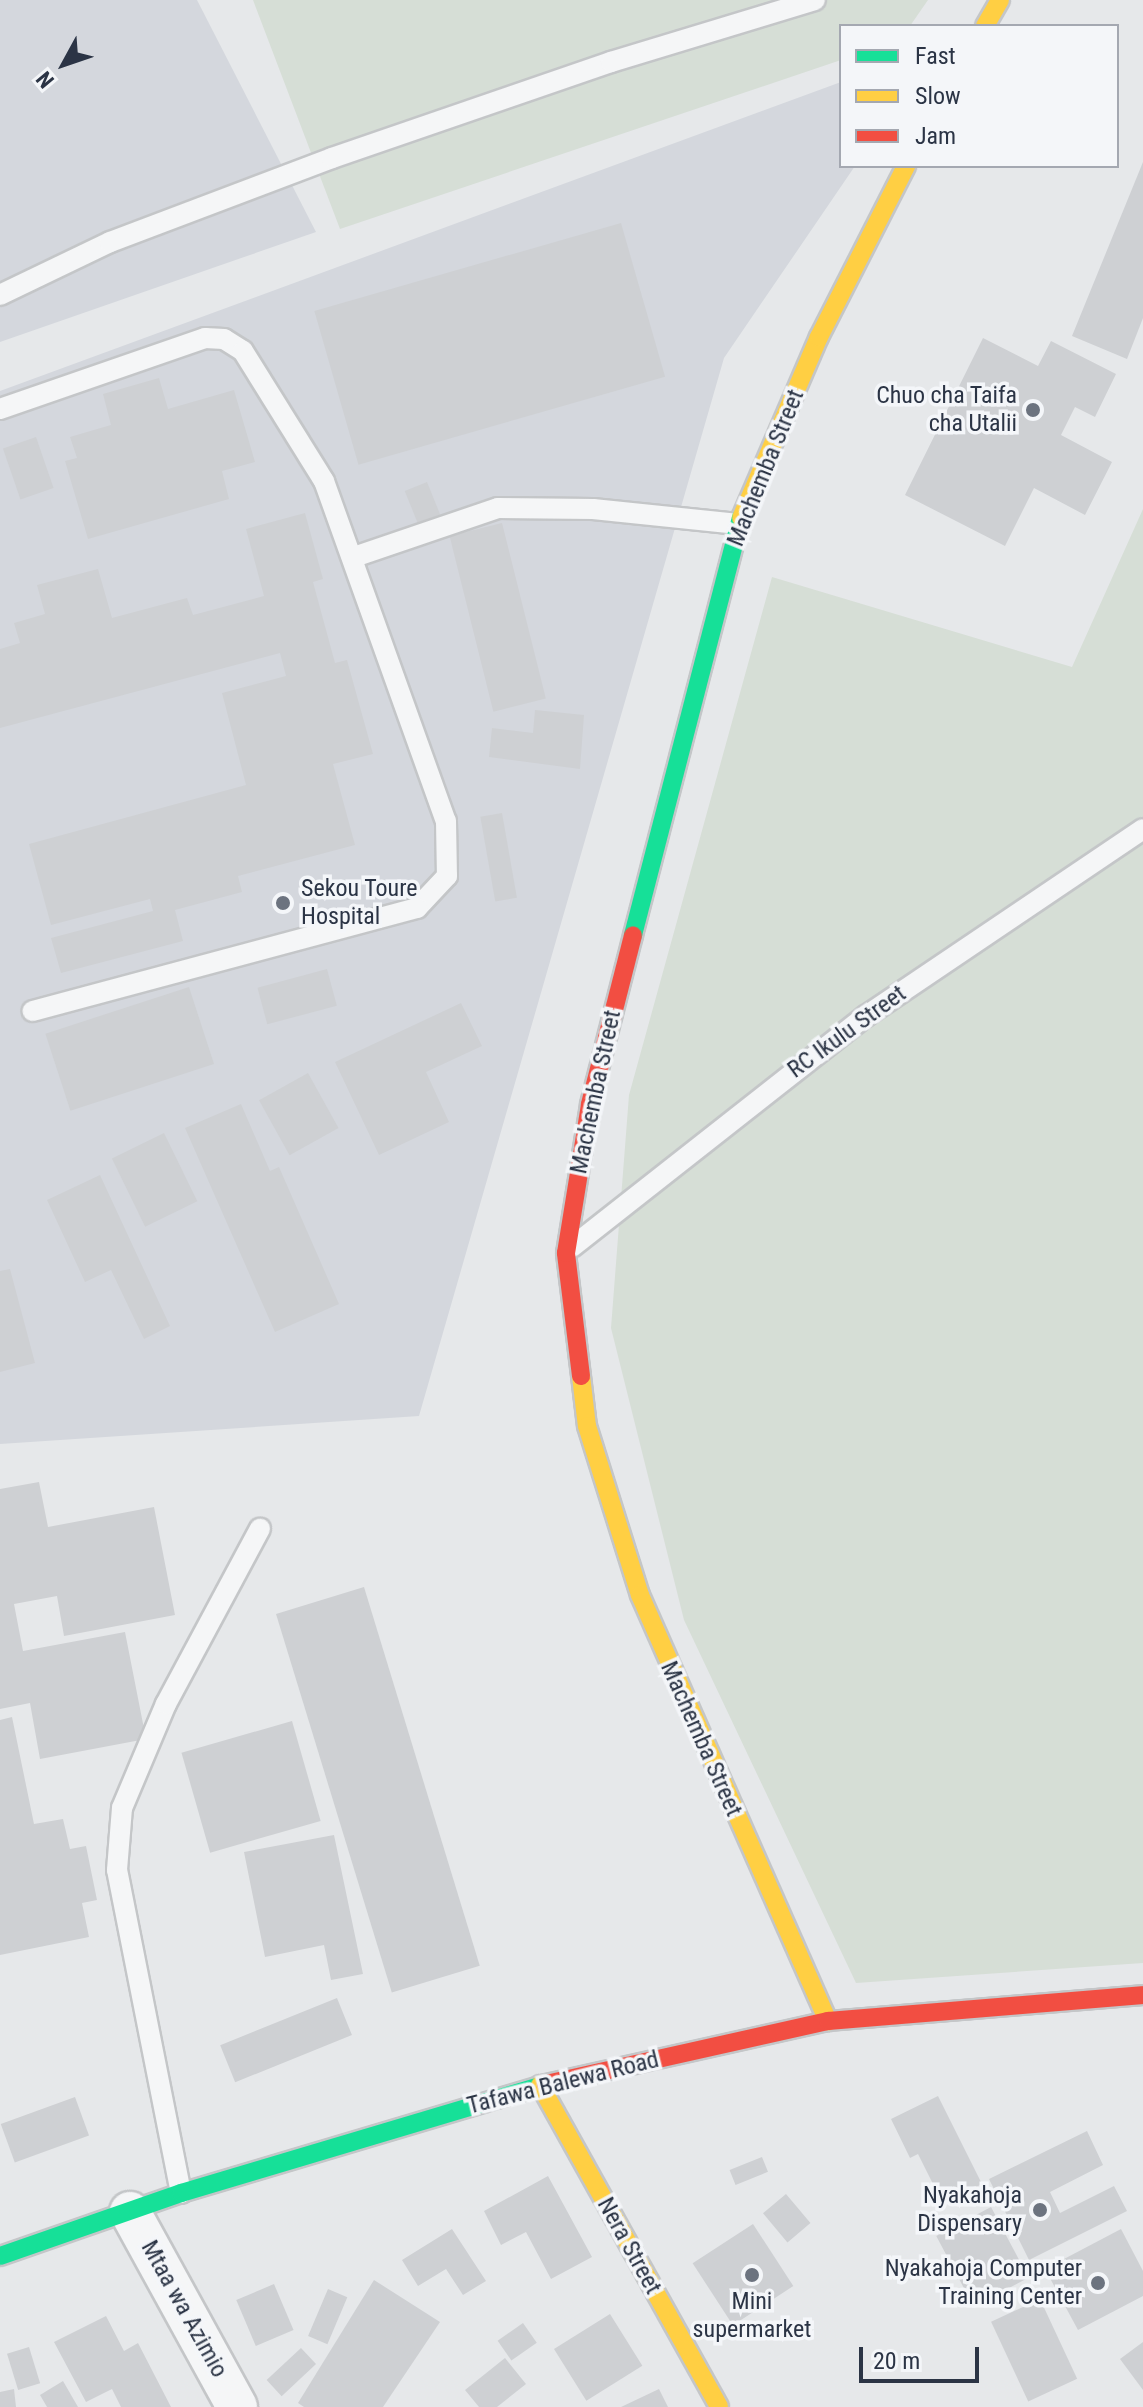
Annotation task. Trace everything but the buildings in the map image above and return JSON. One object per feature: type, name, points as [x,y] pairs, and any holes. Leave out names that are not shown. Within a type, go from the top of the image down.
[{"type":"main road","points":[[986,24],[1000,0]]},
{"type":"main road","name":"Machemba Street","points":[[828,2021],[640,1595],[587,1426],[566,1253],[590,1104],[738,524],[819,337],[905,168]]},
{"type":"main road","name":"Tafawa Balewa Road","points":[[0,2256],[181,2193],[540,2085],[828,2021],[1143,1995]]},
{"type":"main road","name":"Nera Street","points":[[540,2085],[719,2407]]},
{"type":"street","name":"Mtaa wa Azimio","points":[[130,2212],[237,2407]]},
{"type":"lane","points":[[0,295],[110,242],[332,158],[611,62],[815,0]]},
{"type":"lane","points":[[0,409],[205,338],[224,339],[243,351],[324,481],[354,557],[446,821],[447,876],[417,908],[33,1011]]},
{"type":"lane","points":[[354,557],[498,508],[593,509],[738,524]]},
{"type":"lane","name":"RC Ikulu Street","points":[[566,1253],[866,1016],[1143,829]]},
{"type":"lane","points":[[181,2193],[117,1870],[122,1808],[166,1704],[260,1529]]},
{"type":"shaded area","points":[[0,0],[197,0],[316,232],[0,342]]},
{"type":"shaded area","points":[[253,0],[928,0],[911,24],[839,24],[839,61],[340,229]]},
{"type":"shaded area","name":"Sekou Toure Hospital","points":[[839,83],[839,168],[854,168],[724,358],[419,1416],[0,1444],[0,391]]},
{"type":"shaded area","points":[[1143,509],[1143,1963],[856,1983],[684,1620],[611,1328],[629,1095],[772,577],[1072,667]]},
{"type":"traffic: fast","points":[[633,935],[741,518]]},
{"type":"traffic: fast","points":[[0,2256],[181,2193],[546,2084]]},
{"type":"traffic: slow","points":[[986,24],[1000,0]]},
{"type":"traffic: slow","points":[[741,518],[819,337],[905,168]]},
{"type":"traffic: slow","points":[[581,1376],[587,1426],[640,1595],[828,2021]]},
{"type":"traffic: slow","points":[[540,2085],[719,2407]]},
{"type":"traffic: jam","points":[[581,1376],[566,1253],[590,1104],[633,935]]},
{"type":"traffic: jam","points":[[546,2084],[828,2021],[1143,1995]]},
{"type":"place","name":"Chuo cha Taifa cha Utalii","points":[[1033,410]]},
{"type":"place","name":"Sekou Toure Hospital","points":[[283,903]]},
{"type":"place","name":"Nyakahoja Dispensary","points":[[1040,2210]]},
{"type":"place","name":"Mini supermarket","points":[[752,2275]]},
{"type":"place","name":"Nyakahoja Computer Training Center","points":[[1098,2283]]}]
